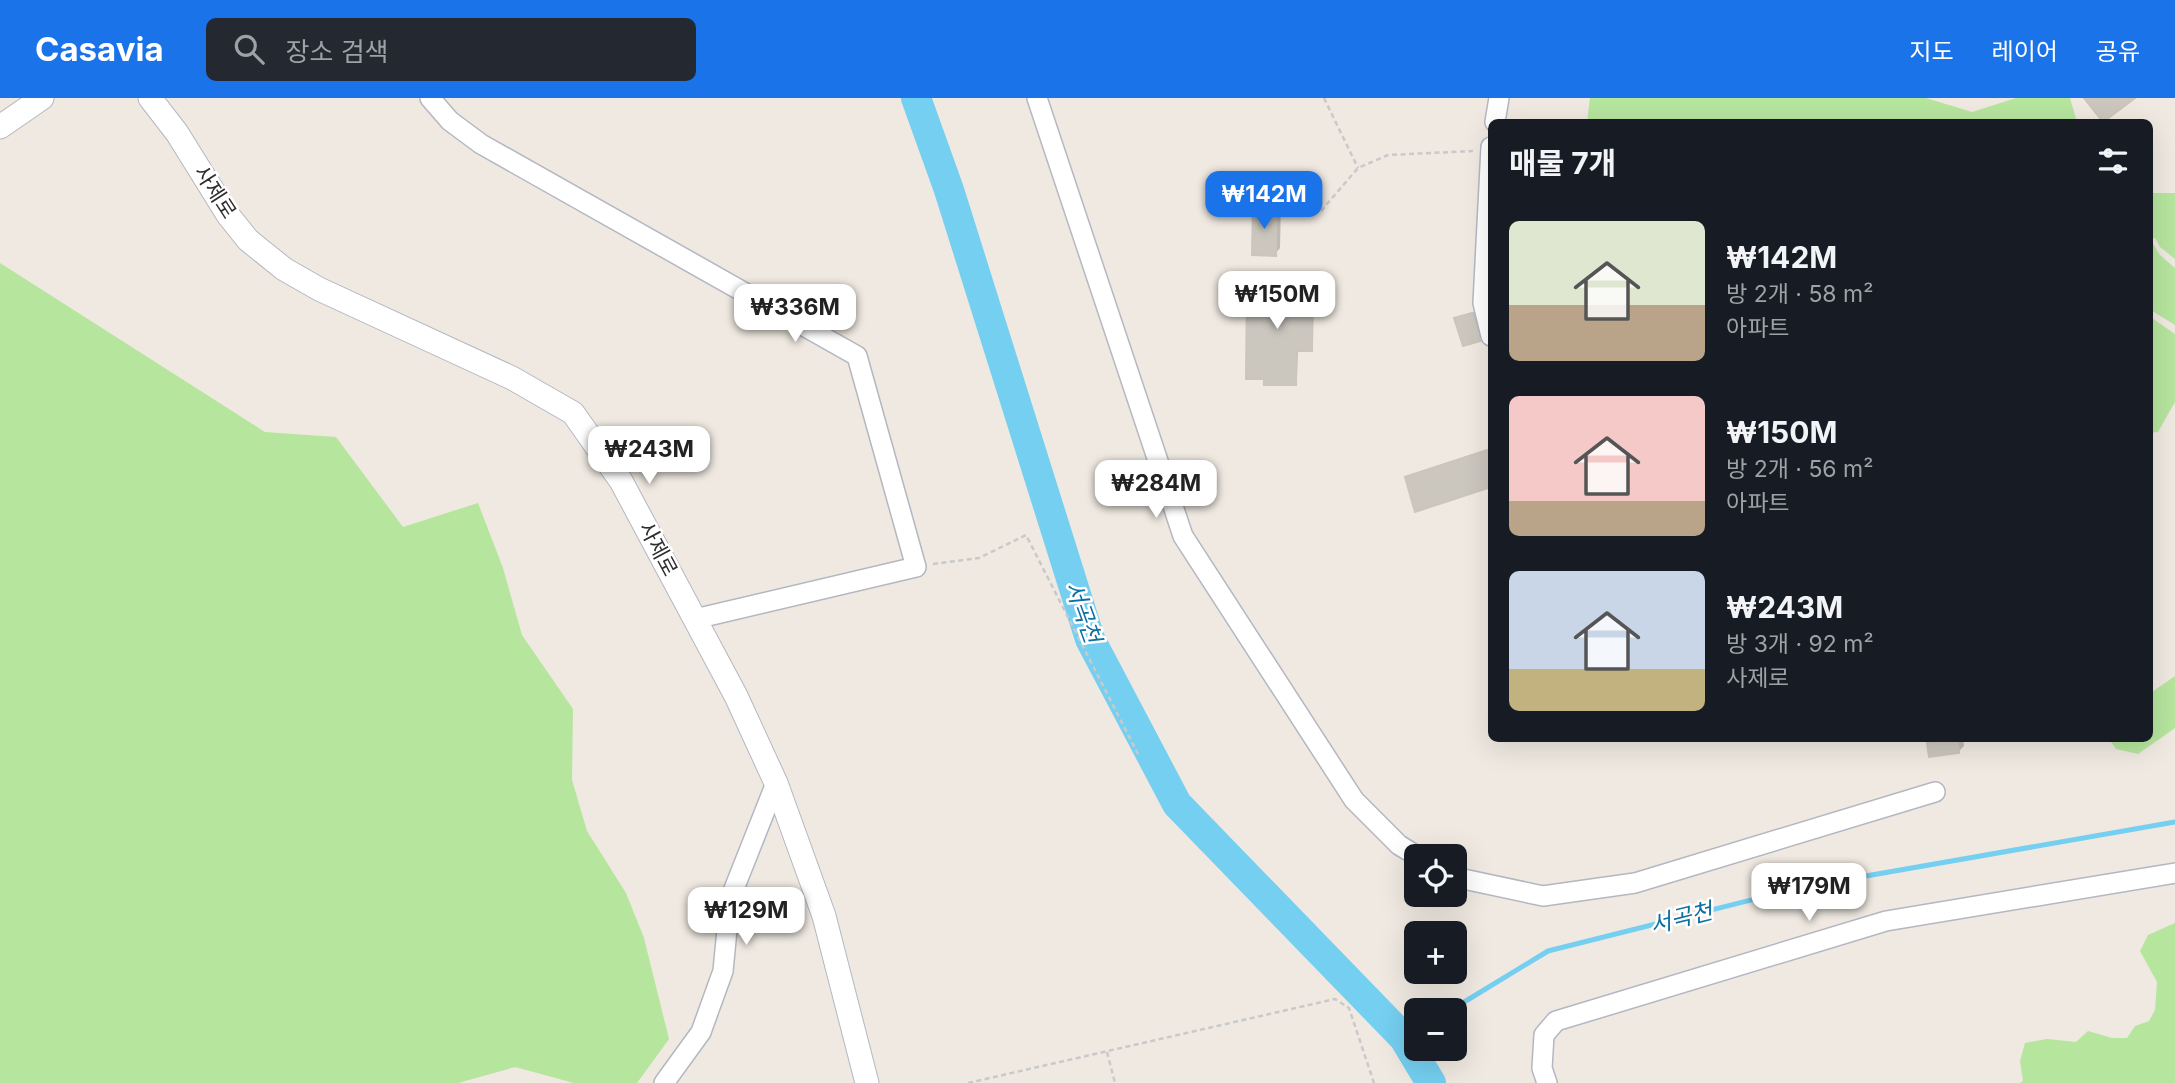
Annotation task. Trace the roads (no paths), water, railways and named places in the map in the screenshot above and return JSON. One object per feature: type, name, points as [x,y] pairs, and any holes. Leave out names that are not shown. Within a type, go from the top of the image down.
[{"type":"street","points":[[430,98],[450,121],[481,144],[858,356],[915,567],[695,619]]},
{"type":"street","points":[[1037,98],[1183,536],[1354,800],[1404,848]]},
{"type":"street","points":[[1496,119],[1499,98]]},
{"type":"street","points":[[0,127],[43,99]]},
{"type":"street","name":"사제로","points":[[150,99],[177,133],[228,215],[248,240],[284,269],[319,289],[512,378],[573,413],[621,481],[736,696],[776,783],[824,916],[867,1083]]},
{"type":"street","points":[[1488,207],[1483,303],[1488,324]]},
{"type":"street","points":[[665,1083],[701,1032],[723,971],[730,899],[776,783]]},
{"type":"street","points":[[1467,880],[1544,896],[1635,883],[1935,792]]},
{"type":"street","points":[[1547,1083],[1542,1068],[1544,1035],[1556,1021],[1886,921],[2175,873]]},
{"type":"waterway","name":"서곡천","points":[[916,98],[949,190],[1090,639],[1177,804],[1404,1038],[1431,1083]]},
{"type":"waterway","name":"서곡천","points":[[1467,1000],[1548,951],[1803,887],[2175,822]]}]
